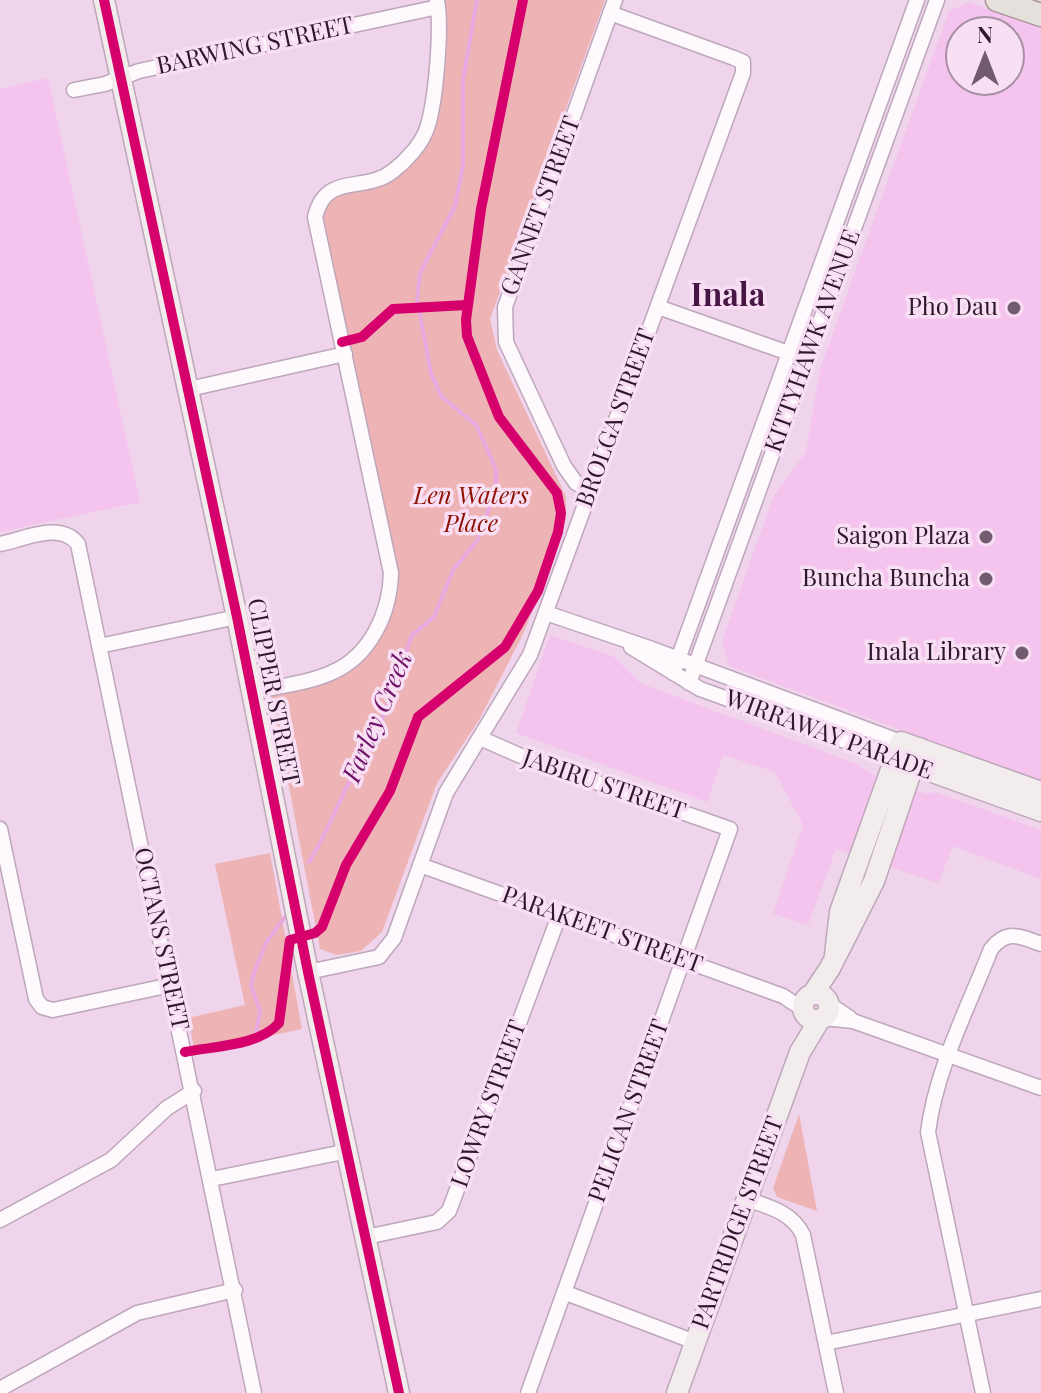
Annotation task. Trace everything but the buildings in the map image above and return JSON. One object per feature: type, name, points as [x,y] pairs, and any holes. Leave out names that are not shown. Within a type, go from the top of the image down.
[{"type":"main road","points":[[997,0],[1041,15]]},
{"type":"street","name":"CLIPPER STREET","points":[[104,0],[189,389],[308,972],[399,1393]]},
{"type":"street","name":"KITTYHAWK AVENUE","points":[[673,673],[917,0]]},
{"type":"street","name":"KITTYHAWK AVENUE","points":[[689,683],[937,0]]},
{"type":"street","name":"BARWING STREET","points":[[74,90],[139,71],[437,3]]},
{"type":"street","points":[[253,692],[332,673],[345,665],[373,638],[391,589],[391,573],[315,217],[319,199],[328,191],[383,178],[421,142],[427,127],[439,32],[437,3]]},
{"type":"street","name":"BROLGA STREET","points":[[308,972],[371,960],[386,951],[446,793],[530,655],[733,103],[743,62],[612,7]]},
{"type":"street","name":"GANNET STREET","points":[[590,489],[576,483],[564,466],[506,342],[503,324],[505,307],[612,7]]},
{"type":"street","points":[[658,307],[789,354],[807,357]]},
{"type":"street","points":[[189,389],[345,354]]},
{"type":"street","name":"OCTANS STREET","points":[[0,544],[58,531],[70,534],[78,544],[194,1091],[254,1393]]},
{"type":"street","name":"WIRRAWAY PARADE","points":[[546,613],[679,659],[1041,811]]},
{"type":"street","points":[[99,646],[237,617]]},
{"type":"street","name":"WIRRAWAY PARADE","points":[[625,642],[689,683],[907,754],[1041,792]]},
{"type":"street","name":"JABIRU STREET","points":[[480,738],[521,756],[730,829]]},
{"type":"street","name":"PARTRIDGE STREET","points":[[677,1393],[832,961],[840,912],[907,754]]},
{"type":"street","points":[[0,829],[36,999],[42,1007],[53,1010],[171,985]]},
{"type":"street","name":"PELICAN STREET","points":[[528,1393],[730,829]]},
{"type":"street","name":"PARAKEET STREET","points":[[420,865],[1041,1088]]},
{"type":"street","name":"LOWRY STREET","points":[[366,1237],[437,1222],[449,1211],[560,913]]},
{"type":"street","points":[[983,1393],[928,1132],[931,1109],[949,1056],[991,949],[1001,937],[1013,934],[1041,944]]},
{"type":"street","points":[[0,1220],[111,1160],[167,1108],[194,1091]]},
{"type":"street","points":[[212,1179],[348,1151]]},
{"type":"street","points":[[747,1199],[775,1208],[797,1223],[803,1235],[836,1393]]},
{"type":"street","points":[[0,1389],[137,1313],[235,1290]]},
{"type":"street","points":[[566,1293],[695,1342]]},
{"type":"street","points":[[826,1343],[1041,1299]]},
{"type":"shaded area","points":[[969,2],[1008,16],[947,16],[949,11]]},
{"type":"shaded area","points":[[945,22],[945,96],[1025,96],[1025,22],[1041,28],[1041,782],[729,666],[722,641],[774,495],[806,452],[820,369]]},
{"type":"shaded area","points":[[48,78],[140,502],[0,532],[0,89]]},
{"type":"shaded area","points":[[550,635],[613,656],[640,683],[857,764],[875,776],[927,794],[935,792],[1041,830],[1041,879],[953,846],[938,883],[836,849],[808,925],[773,914],[803,825],[775,772],[723,755],[707,802],[516,733]]},
{"type":"green space","name":"Len Waters Place","points":[[437,0],[605,0],[490,319],[497,350],[566,497],[566,520],[522,636],[479,720],[437,783],[382,932],[361,951],[337,955],[320,949],[270,688],[332,673],[373,637],[391,589],[315,217],[319,199],[383,178],[427,127]]},
{"type":"green space","points":[[270,853],[302,1029],[195,1052],[188,1018],[245,1005],[215,864]]},
{"type":"green space","points":[[799,1114],[817,1211],[777,1197],[773,1188]]},
{"type":"waterway","name":"Farley Creek","points":[[309,862],[355,771],[372,746],[412,635],[434,617],[453,570],[477,541],[496,489],[496,469],[476,425],[441,396],[431,373],[417,299],[420,273],[455,206],[463,166],[463,80],[477,0]]},
{"type":"waterway","name":"Farley Creek","points":[[256,1032],[260,1011],[251,985],[266,943],[285,917]]},
{"type":"cycle path","points":[[104,0],[399,1393]]},
{"type":"cycle path","points":[[185,1052],[248,1041],[279,1023],[290,940],[315,933],[322,927],[346,865],[390,791],[418,717],[505,647],[538,591],[558,532],[561,513],[557,493],[499,417],[467,336],[466,320],[481,209],[523,0]]},
{"type":"cycle path","points":[[342,342],[362,337],[393,309],[467,305]]},
{"type":"place","name":"Pho Dau","points":[[1014,308]]},
{"type":"place","name":"Saigon Plaza","points":[[986,537]]},
{"type":"place","name":"Buncha Buncha","points":[[986,579]]},
{"type":"place","name":"Inala Library","points":[[1022,653]]},
{"type":"district","name":"Inala","points":[[728,296]]}]
